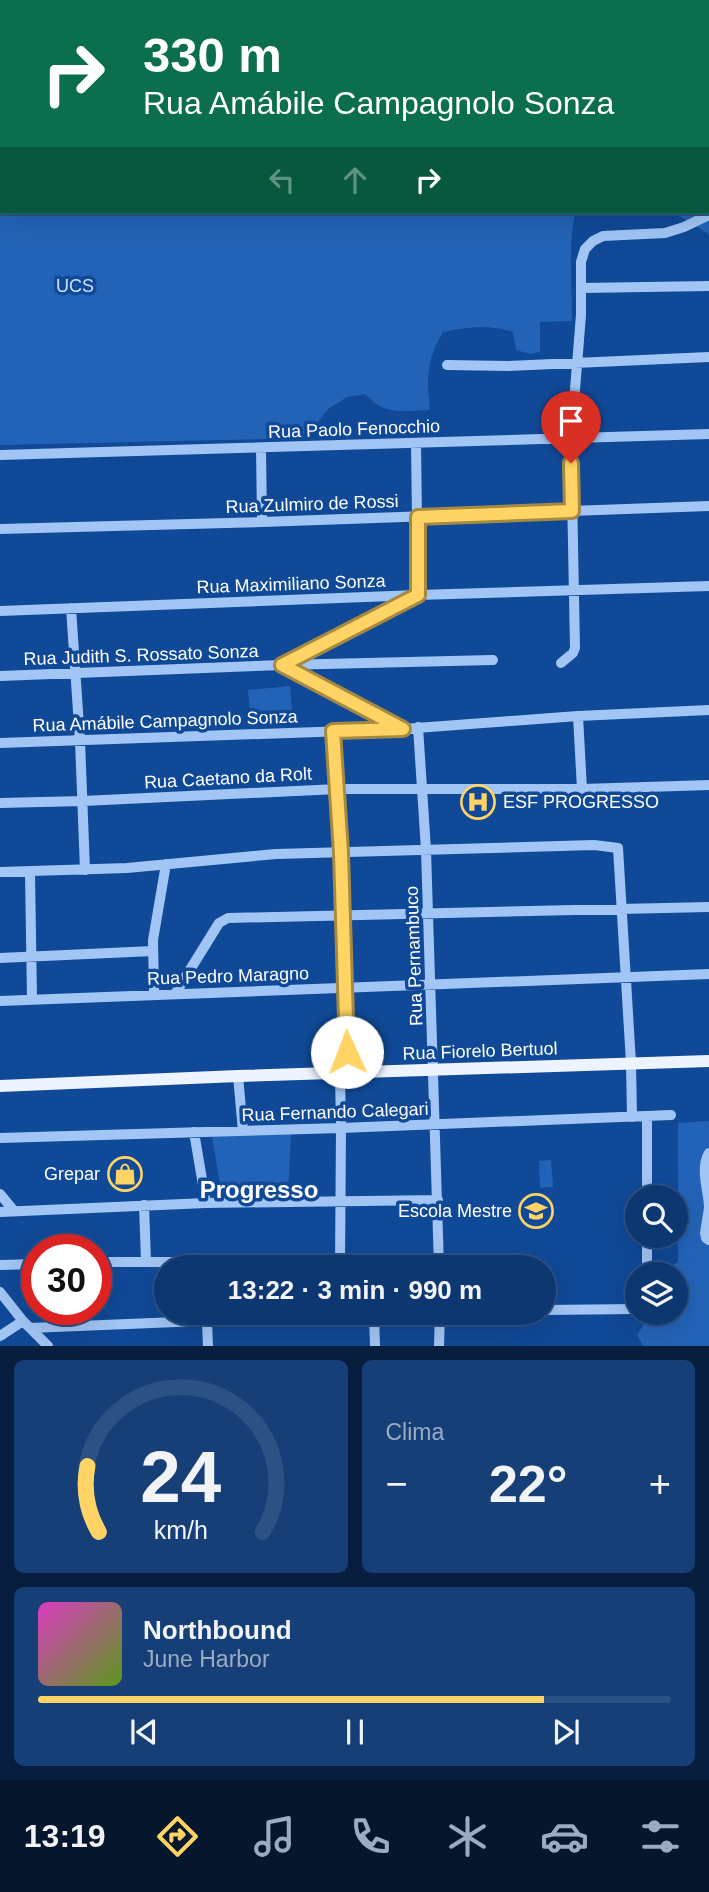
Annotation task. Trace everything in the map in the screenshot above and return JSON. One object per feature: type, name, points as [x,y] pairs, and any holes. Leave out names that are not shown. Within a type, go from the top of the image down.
[{"type":"main road","name":"Rua Fiorelo Bertuol","points":[[0,1086],[709,1061]]},
{"type":"street","points":[[561,663],[575,648],[571,439],[581,262],[585,249],[603,236],[665,233],[684,228],[709,215]]},
{"type":"street","points":[[581,288],[709,286]]},
{"type":"street","points":[[447,365],[709,357]]},
{"type":"street","name":"Rua Paolo Fenocchio","points":[[0,455],[709,434]]},
{"type":"street","points":[[282,665],[418,595],[416,443]]},
{"type":"street","points":[[261,448],[262,522]]},
{"type":"street","name":"Rua Zulmiro de Rossi","points":[[0,529],[709,506]]},
{"type":"street","name":"Rua Maximiliano Sonza","points":[[0,611],[709,586]]},
{"type":"street","points":[[71,608],[85,870]]},
{"type":"street","name":"Rua Judith S. Rossato Sonza","points":[[0,676],[493,660]]},
{"type":"street","points":[[282,665],[403,729]]},
{"type":"street","name":"Rua Amábile Campagnolo Sonza","points":[[0,743],[403,729],[578,716],[709,710]]},
{"type":"street","points":[[578,716],[582,789]]},
{"type":"street","name":"Rua Pernambuco","points":[[418,727],[426,850],[439,1255]]},
{"type":"street","points":[[333,731],[341,853],[344,988],[340,1255]]},
{"type":"street","name":"Rua Caetano da Rolt","points":[[0,803],[338,789],[582,789],[709,785]]},
{"type":"street","points":[[0,872],[85,870],[276,854],[594,845],[618,848],[632,1117]]},
{"type":"street","points":[[154,994],[153,951],[166,864]]},
{"type":"street","points":[[30,872],[32,999]]},
{"type":"street","points":[[175,994],[219,923],[228,918],[709,907]]},
{"type":"street","points":[[0,958],[153,951]]},
{"type":"street","name":"Rua Pedro Maragno","points":[[0,1001],[709,974]]},
{"type":"street","points":[[238,1076],[243,1131]]},
{"type":"street","name":"Rua Fernando Calegari","points":[[0,1139],[671,1115]]},
{"type":"street","points":[[647,1185],[648,1116]]},
{"type":"street","points":[[194,1132],[206,1203]]},
{"type":"street","points":[[709,1153],[704,1165],[709,1207],[705,1233],[709,1240]]},
{"type":"street","points":[[0,1194],[14,1211]]},
{"type":"street","points":[[0,1212],[206,1203],[438,1200]]},
{"type":"street","points":[[144,1205],[146,1261]]},
{"type":"street","points":[[112,1262],[154,1261]]},
{"type":"street","points":[[0,1265],[21,1264]]},
{"type":"street","points":[[0,1292],[21,1318]]},
{"type":"street","points":[[556,1310],[625,1309]]},
{"type":"street","points":[[112,1323],[154,1323]]},
{"type":"street","points":[[0,1336],[24,1325]]},
{"type":"street","points":[[27,1325],[48,1346]]},
{"type":"street","points":[[207,1325],[208,1346]]},
{"type":"street","points":[[374,1325],[374,1346]]},
{"type":"street","points":[[439,1346],[440,1325]]},
{"type":"green space","name":"UCS","points":[[0,214],[575,214],[571,253],[572,321],[540,322],[540,352],[530,354],[516,350],[513,332],[504,329],[478,327],[443,332],[430,365],[429,410],[394,411],[380,406],[365,394],[347,397],[328,409],[306,438],[0,445]]},
{"type":"green space","points":[[676,214],[709,214],[709,234]]},
{"type":"green space","points":[[290,686],[293,723],[251,727],[248,690]]},
{"type":"green space","points":[[709,1121],[709,1346],[643,1346],[637,1335],[643,1325],[688,1325],[688,1262],[678,1262],[678,1248],[688,1248],[688,1185],[678,1185],[678,1123]]},
{"type":"green space","points":[[291,1134],[288,1196],[222,1196],[212,1136]]},
{"type":"green space","points":[[551,1160],[553,1187],[540,1188],[539,1161]]},
{"type":"place","name":"ESF PROGRESSO","points":[[478,802]]},
{"type":"place","name":"Grepar","points":[[125,1174]]},
{"type":"place","name":"Escola Mestre","points":[[536,1211]]},
{"type":"district","name":"Progresso","points":[[259,1190]]},
{"type":"route","points":[[347,1052],[341,853],[333,731],[403,729],[282,665],[418,595],[418,517],[572,511],[571,463]]}]
